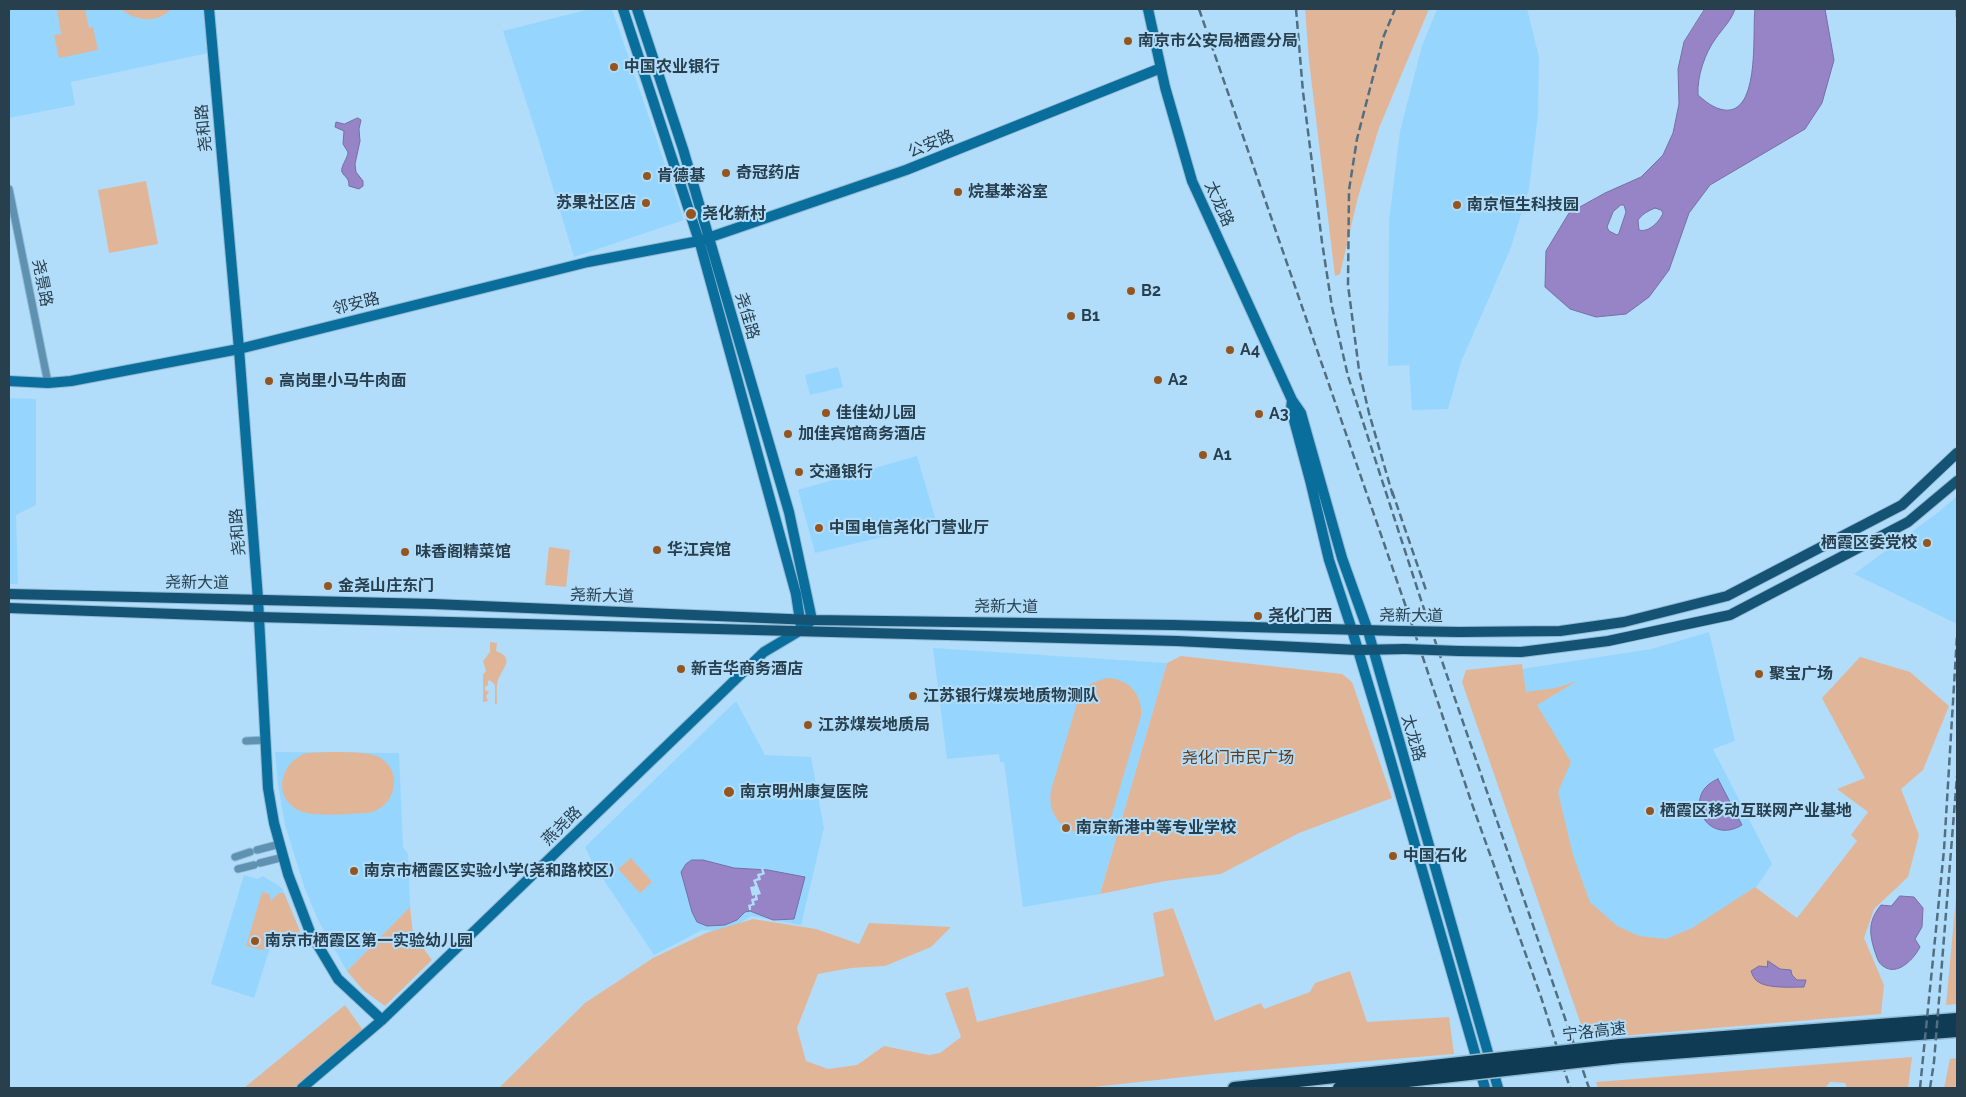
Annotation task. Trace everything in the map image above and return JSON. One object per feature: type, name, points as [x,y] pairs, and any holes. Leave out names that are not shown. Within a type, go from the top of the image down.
[{"type":"highway","name":"宁洛高速","points":[[1234,1088],[1363,1080],[1620,1051],[1957,1019]]},
{"type":"highway","name":"宁洛高速","points":[[1620,1051],[1957,1031]]},
{"type":"highway","name":"宁洛高速","points":[[1339,1088],[1363,1080]]},
{"type":"main road","name":"尧和路","points":[[209,9],[239,348],[258,599],[268,788],[280,844],[310,932],[338,979],[382,1020]]},
{"type":"main road","name":"尧佳路","points":[[623,9],[704,239],[789,512],[806,620]]},
{"type":"main road","name":"尧佳路","points":[[637,9],[683,149],[704,239],[796,594],[806,620]]},
{"type":"main road","name":"太龙路","points":[[1148,9],[1161,68],[1192,181],[1292,400],[1301,412],[1342,558],[1368,631],[1498,1088]]},
{"type":"main road","name":"公安路","points":[[704,239],[906,170],[1161,68]]},
{"type":"main road","name":"邻安路","points":[[9,381],[48,383],[78,380],[239,348],[588,262],[704,239]]},
{"type":"main road","name":"太龙路","points":[[1292,400],[1290,409],[1312,484],[1329,560],[1358,650],[1485,1088]]},
{"type":"main road","name":"尧新大道","points":[[9,594],[433,604],[806,620],[1401,632],[1560,631],[1624,622],[1727,596],[1902,505],[1957,453]]},
{"type":"main road","name":"尧新大道","points":[[9,608],[258,617],[1177,641],[1358,650],[1405,649],[1521,652],[1608,641],[1730,615],[1908,522],[1957,481]]},
{"type":"main road","points":[[801,630],[806,620]]},
{"type":"main road","name":"燕尧路","points":[[302,1088],[382,1020],[764,652],[801,630]]},
{"type":"street","name":"尧景路","points":[[9,190],[48,383]]},
{"type":"street","points":[[246,741],[265,740]]},
{"type":"street","points":[[235,856],[280,844]]},
{"type":"street","points":[[238,870],[284,857]]},
{"type":"shaded area","points":[[9,9],[203,9],[208,53],[71,82],[75,105],[9,118]]},
{"type":"shaded area","points":[[590,9],[612,9],[684,220],[574,257],[503,31]]},
{"type":"shaded area","name":"南京恒生科技园","points":[[1437,9],[1527,9],[1539,57],[1538,115],[1529,189],[1510,250],[1461,362],[1448,409],[1412,410],[1409,365],[1388,366],[1389,221],[1400,131],[1422,46]]},
{"type":"shaded area","points":[[1705,9],[1735,9],[1708,51],[1702,65],[1698,88],[1698,95],[1713,106],[1724,110],[1736,108],[1744,99],[1749,86],[1754,52],[1755,9],[1825,9],[1834,60],[1822,103],[1805,129],[1710,185],[1689,213],[1669,270],[1649,297],[1626,314],[1596,317],[1570,309],[1545,287],[1546,251],[1569,213],[1605,193],[1641,177],[1663,155],[1673,133],[1679,104],[1678,69],[1684,42]],"holes":[[[1621,205],[1624,205],[1626,212],[1617,235],[1609,231],[1607,227],[1613,212]],[[1655,208],[1663,213],[1654,226],[1647,230],[1639,230],[1638,220],[1645,213]]]},
{"type":"shaded area","points":[[358,118],[361,120],[359,129],[360,141],[355,164],[356,172],[363,181],[363,186],[359,189],[349,186],[348,179],[342,172],[348,152],[343,144],[344,131],[335,127],[336,122],[344,124]]},
{"type":"shaded area","points":[[838,367],[843,387],[810,395],[805,375]]},
{"type":"shaded area","points":[[9,398],[36,399],[36,505],[16,515],[18,584],[9,584]]},
{"type":"shaded area","points":[[917,456],[937,524],[815,553],[798,490]]},
{"type":"shaded area","name":"栖霞区委党校","points":[[1957,496],[1957,624],[1854,574],[1940,511]]},
{"type":"shaded area","name":"栖霞区移动互联网产业基地","points":[[1709,632],[1735,741],[1713,749],[1772,864],[1751,895],[1693,930],[1618,956],[1594,949],[1515,670],[1651,649]]},
{"type":"shaded area","name":"南京新港中等专业学校","points":[[933,648],[1167,663],[1100,894],[1023,907],[1004,762],[1000,762],[999,754],[947,759]]},
{"type":"shaded area","name":"南京明州康复医院","points":[[736,701],[765,755],[811,757],[824,828],[801,925],[751,916],[737,925],[717,931],[702,930],[654,955],[593,864],[585,847]]},
{"type":"shaded area","name":"南京市栖霞区实验小学(尧和路校区)","points":[[275,752],[399,753],[403,847],[408,854],[410,907],[347,971],[319,922],[305,889],[285,825]]},
{"type":"shaded area","points":[[1718,779],[1742,825],[1729,830],[1718,829],[1709,824],[1702,816],[1699,806],[1701,796],[1707,786]]},
{"type":"shaded area","points":[[692,860],[703,860],[734,868],[768,870],[805,877],[794,919],[773,920],[750,911],[745,912],[737,920],[725,925],[707,926],[697,922],[692,912],[681,872],[686,864]]},
{"type":"shaded area","name":"南京市栖霞区第一实验幼儿园","points":[[244,875],[257,879],[263,876],[282,888],[302,936],[271,945],[254,998],[211,984]]},
{"type":"shaded area","points":[[1900,896],[1914,897],[1923,908],[1922,927],[1915,939],[1920,947],[1914,957],[1904,965],[1899,968],[1888,969],[1881,965],[1878,960],[1872,939],[1871,927],[1874,916],[1881,905],[1891,906]]},
{"type":"shaded area","points":[[1768,961],[1780,969],[1791,970],[1792,975],[1797,980],[1806,980],[1804,987],[1761,984],[1754,978],[1751,971],[1759,966],[1767,967]]},
{"type":"green space","points":[[57,9],[85,9],[89,28],[93,27],[98,50],[59,58],[54,35],[61,34]]},
{"type":"green space","points":[[121,9],[171,9],[160,17],[146,19],[133,16]]},
{"type":"green space","points":[[1305,9],[1429,9],[1379,128],[1358,197],[1340,274],[1335,276],[1309,61]]},
{"type":"green space","points":[[146,181],[158,244],[109,253],[98,190]]},
{"type":"green space","points":[[549,547],[570,550],[566,587],[545,585]]},
{"type":"green space","points":[[490,642],[497,643],[496,651],[502,654],[506,660],[497,683],[497,704],[495,704],[495,685],[490,680],[485,687],[485,690],[489,692],[486,696],[488,701],[483,702],[483,675],[486,671],[483,661],[490,652]]},
{"type":"green space","name":"尧化门市民广场","points":[[1181,656],[1342,674],[1352,682],[1392,798],[1299,833],[1221,874],[1165,881],[1100,894],[1167,663]]},
{"type":"green space","points":[[1860,657],[1910,672],[1949,706],[1923,770],[1901,789],[1919,835],[1908,877],[1874,909],[1864,938],[1884,985],[1881,1014],[1586,1039],[1462,682],[1466,670],[1522,664],[1526,692],[1556,688],[1577,681],[1537,705],[1571,762],[1558,792],[1573,855],[1590,902],[1617,926],[1639,936],[1666,939],[1692,928],[1755,887],[1797,918],[1857,841],[1851,835],[1868,812],[1837,789],[1865,778],[1822,698]]},
{"type":"green space","points":[[1106,678],[1127,684],[1137,694],[1141,716],[1112,815],[1103,825],[1093,831],[1082,833],[1071,830],[1055,816],[1051,804],[1051,790],[1079,697],[1090,684]]},
{"type":"green space","points":[[354,752],[379,757],[392,772],[394,781],[393,791],[389,799],[383,806],[374,811],[364,813],[322,815],[300,811],[285,798],[282,780],[290,764],[298,757],[307,753]]},
{"type":"green space","points":[[631,858],[652,882],[640,893],[618,869]]},
{"type":"green space","points":[[1957,887],[1957,1004],[1946,1005]]},
{"type":"green space","points":[[262,892],[269,894],[271,901],[279,893],[284,893],[300,931],[295,935],[282,935],[271,938],[267,948],[262,950],[246,946]]},
{"type":"green space","points":[[410,907],[413,934],[432,960],[385,1006],[363,990],[347,971]]},
{"type":"green space","points":[[1173,908],[1215,1021],[1261,1003],[1264,1009],[1310,992],[1315,983],[1350,971],[1367,1022],[1449,1017],[1454,1054],[1211,1074],[1085,1088],[499,1088],[585,1003],[653,958],[706,933],[753,919],[816,929],[859,944],[869,923],[951,927],[931,947],[885,966],[851,968],[818,974],[797,1028],[806,1061],[828,1069],[857,1065],[884,1046],[929,1055],[940,1053],[961,1037],[945,993],[968,987],[977,1022],[1164,976],[1153,913]]},
{"type":"green space","points":[[345,1005],[363,1030],[295,1088],[244,1088]]},
{"type":"green space","points":[[1912,1057],[1908,1088],[1847,1088],[1845,1083],[1830,1082],[1825,1088],[1598,1088],[1596,1082]]},
{"type":"green space","points":[[1957,1058],[1957,1088],[1944,1088],[1950,1059]]},
{"type":"pier","points":[[761,868],[763,868],[765,874],[760,876],[761,880],[756,881],[761,894],[757,895],[758,900],[754,901],[755,905],[751,906],[751,910],[749,910],[748,905],[752,904],[751,899],[755,898],[755,895],[752,896],[750,887],[755,886],[753,880],[758,878],[757,874],[762,873]]},
{"type":"railway","points":[[1199,9],[1406,607],[1472,804],[1541,997],[1570,1088]]},
{"type":"railway","points":[[1296,9],[1303,92],[1322,242],[1332,307],[1348,376],[1422,603],[1589,1088]]},
{"type":"railway","points":[[1393,496],[1369,413],[1359,370],[1348,285],[1349,190],[1357,139],[1383,38],[1395,9]]},
{"type":"railway","points":[[1957,9],[1957,17]]},
{"type":"railway","points":[[1392,491],[1427,593]]},
{"type":"railway","points":[[1920,1088],[1944,850],[1957,636]]},
{"type":"railway","points":[[1930,1088],[1934,1062],[1957,776]]},
{"type":"place","name":"南京市公安局栖霞分局","points":[[1128,41]]},
{"type":"place","name":"中国农业银行","points":[[614,67]]},
{"type":"place","name":"奇冠药店","points":[[726,173]]},
{"type":"place","name":"肯德基","points":[[647,176]]},
{"type":"place","name":"烷基苯浴室","points":[[958,192]]},
{"type":"place","name":"苏果社区店","points":[[646,203]]},
{"type":"place","name":"南京恒生科技园","points":[[1457,205]]},
{"type":"place","name":"尧化新村","points":[[691,214]]},
{"type":"place","name":"B2","points":[[1131,291]]},
{"type":"place","name":"B1","points":[[1071,316]]},
{"type":"place","name":"A4","points":[[1230,350]]},
{"type":"place","name":"A2","points":[[1158,380]]},
{"type":"place","name":"高岗里小马牛肉面","points":[[269,381]]},
{"type":"place","name":"佳佳幼儿园","points":[[826,413]]},
{"type":"place","name":"A3","points":[[1259,414]]},
{"type":"place","name":"加佳宾馆商务酒店","points":[[788,434]]},
{"type":"place","name":"A1","points":[[1203,455]]},
{"type":"place","name":"交通银行","points":[[799,472]]},
{"type":"place","name":"中国电信尧化门营业厅","points":[[819,528]]},
{"type":"place","name":"栖霞区委党校","points":[[1927,543]]},
{"type":"place","name":"华江宾馆","points":[[657,550]]},
{"type":"place","name":"味香阁精菜馆","points":[[405,552]]},
{"type":"place","name":"金尧山庄东门","points":[[328,586]]},
{"type":"place","name":"尧化门西","points":[[1258,616]]},
{"type":"place","name":"新吉华商务酒店","points":[[681,669]]},
{"type":"place","name":"聚宝广场","points":[[1759,674]]},
{"type":"place","name":"江苏银行煤炭地质物测队","points":[[913,696]]},
{"type":"place","name":"江苏煤炭地质局","points":[[808,725]]},
{"type":"place","name":"南京明州康复医院","points":[[729,792]]},
{"type":"place","name":"栖霞区移动互联网产业基地","points":[[1650,811]]},
{"type":"place","name":"南京新港中等专业学校","points":[[1066,828]]},
{"type":"place","name":"中国石化","points":[[1393,856]]},
{"type":"place","name":"南京市栖霞区实验小学(尧和路校区)","points":[[354,871]]},
{"type":"place","name":"南京市栖霞区第一实验幼儿园","points":[[255,941]]}]
